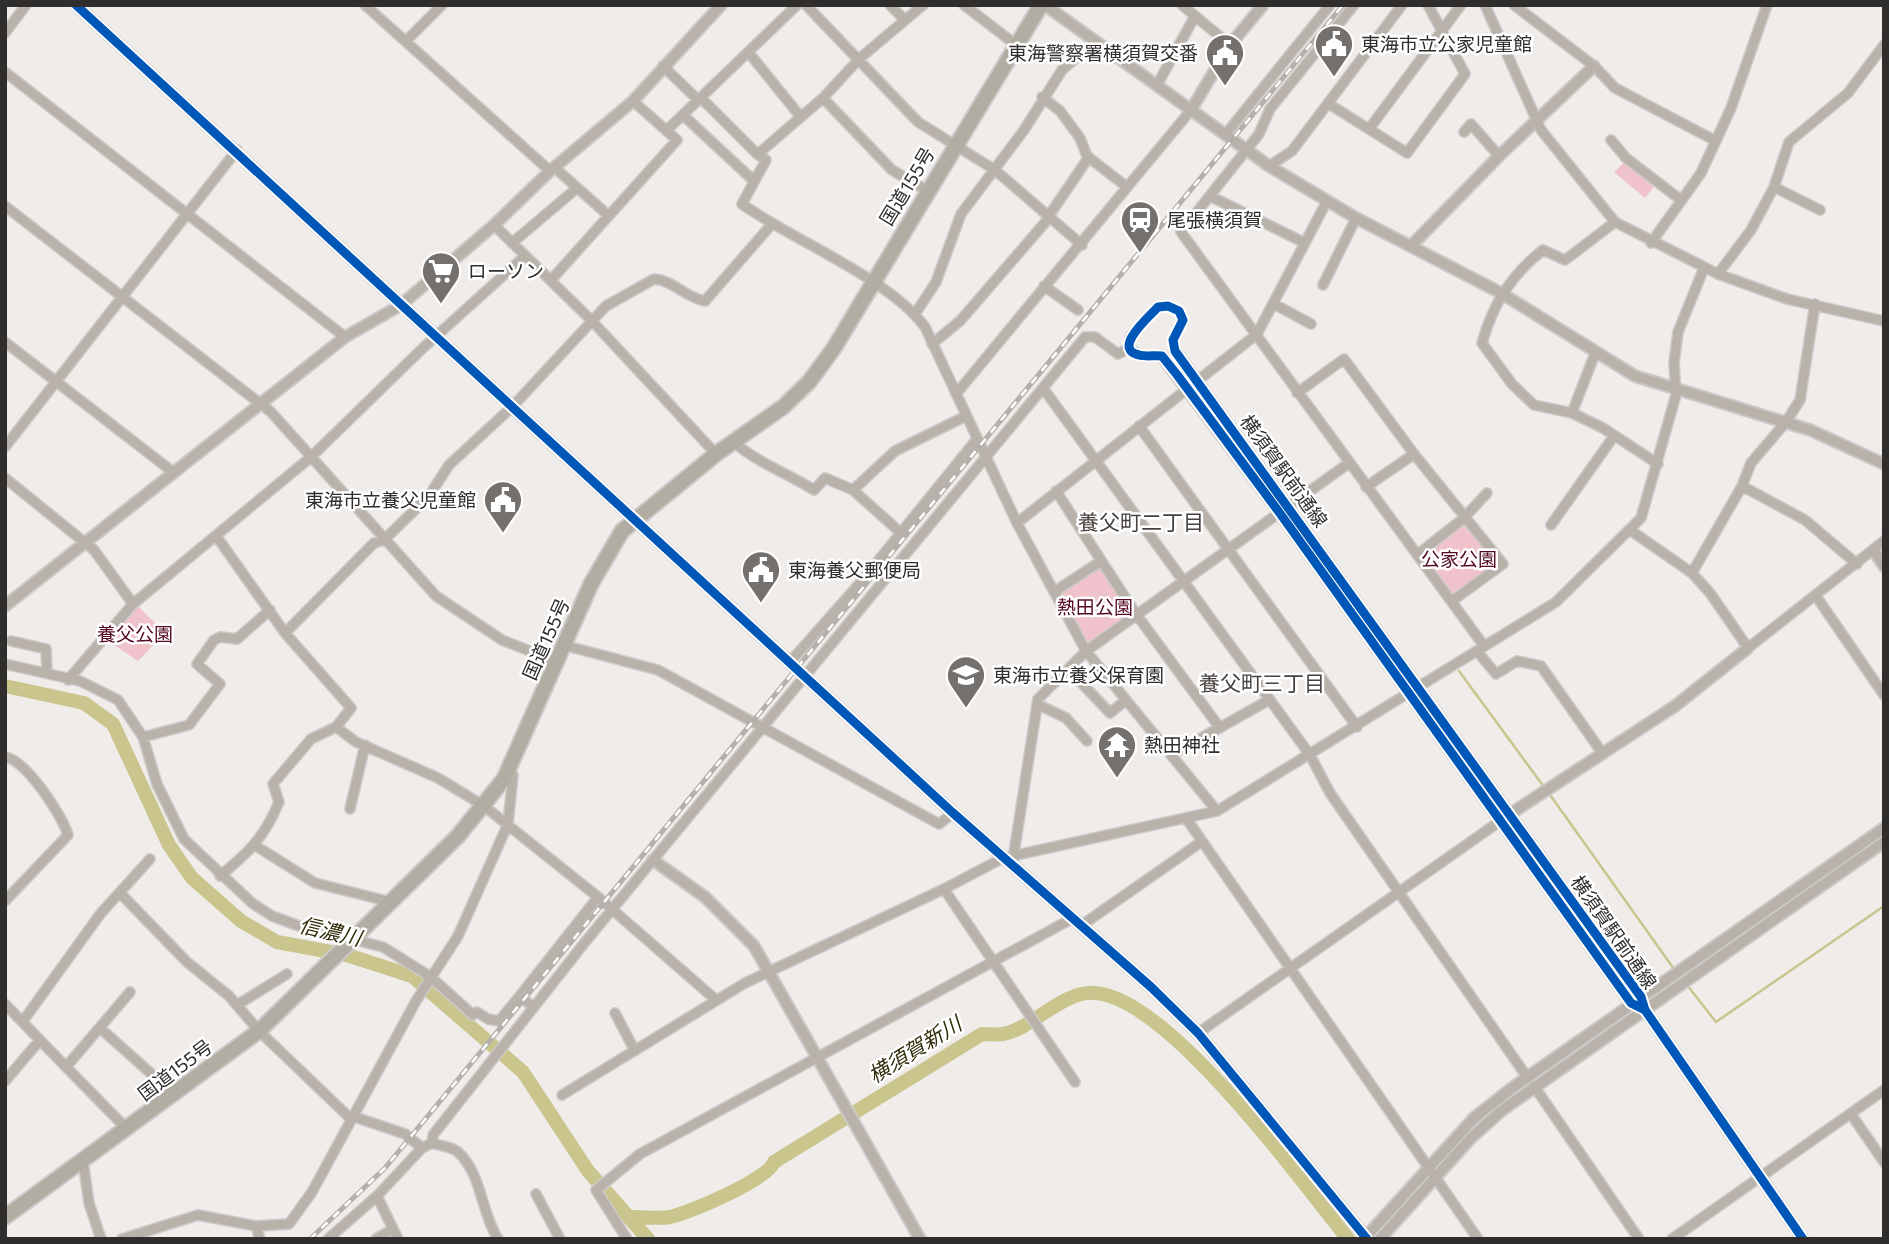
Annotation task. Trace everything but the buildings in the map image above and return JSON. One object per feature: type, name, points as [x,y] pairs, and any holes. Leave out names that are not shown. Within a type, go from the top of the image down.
[{"type":"highway","name":"国道155号","points":[[5,1217],[259,1031],[393,902],[484,806],[508,769],[563,645],[606,557],[622,531],[716,454],[783,407],[809,382],[834,348],[926,190],[1043,5]]},
{"type":"street","points":[[5,33],[26,5]]},
{"type":"street","points":[[76,5],[237,150],[401,305],[953,813],[1008,856],[1198,1033],[1365,1238],[1475,1118],[1645,1010],[1884,842]]},
{"type":"street","points":[[365,5],[608,216]]},
{"type":"street","points":[[405,41],[442,5]]},
{"type":"street","points":[[5,606],[345,337],[401,305],[494,225],[552,169],[633,101],[721,5]]},
{"type":"street","points":[[668,129],[797,5]]},
{"type":"street","points":[[806,5],[918,122],[995,170],[1082,245]]},
{"type":"street","points":[[890,5],[905,20]]},
{"type":"street","points":[[758,154],[822,98],[859,59],[923,5]]},
{"type":"street","points":[[964,5],[1016,45]]},
{"type":"street","points":[[1043,5],[1269,166],[1356,218],[1501,293],[1635,376],[1786,422],[1884,464]]},
{"type":"street","points":[[1182,5],[1230,45]]},
{"type":"street","points":[[1225,135],[1330,5]]},
{"type":"street","points":[[1354,5],[1270,109],[1259,134],[1181,232],[1452,601],[1496,674],[1517,661],[1541,666],[1603,754]]},
{"type":"street","points":[[1269,166],[1292,151],[1402,5]]},
{"type":"street","points":[[1329,104],[1407,153],[1465,74],[1429,5]]},
{"type":"street","points":[[1369,129],[1461,5]]},
{"type":"street","points":[[1485,5],[1537,121],[1570,169],[1615,222],[1651,243],[1718,274],[1787,299],[1884,321]]},
{"type":"street","points":[[1514,5],[1594,66],[1615,88],[1714,140]]},
{"type":"street","points":[[1651,243],[1701,173],[1731,108],[1767,5]]},
{"type":"street","points":[[956,394],[1191,110],[1230,45],[1261,6]]},
{"type":"street","points":[[1157,85],[1195,16]]},
{"type":"street","points":[[915,314],[936,282],[961,214],[1024,130],[1042,97],[1062,70],[1094,42]]},
{"type":"street","points":[[1718,274],[1751,230],[1774,187],[1789,142],[1848,93],[1884,45]]},
{"type":"street","points":[[749,53],[800,117]]},
{"type":"street","points":[[663,66],[766,160],[742,204],[771,225],[873,282],[915,314],[932,344],[1017,523],[1086,652],[1217,811]]},
{"type":"street","points":[[1412,245],[1499,156],[1594,66]]},
{"type":"street","points":[[5,72],[345,337]]},
{"type":"street","points":[[1042,97],[1060,111],[1080,138],[1088,157],[1126,187]]},
{"type":"street","points":[[822,98],[892,170],[926,190]]},
{"type":"street","points":[[551,280],[677,140],[668,129],[633,101]]},
{"type":"street","points":[[683,115],[754,180]]},
{"type":"street","points":[[1464,132],[1471,124],[1499,156]]},
{"type":"street","points":[[1611,140],[1628,159],[1681,200]]},
{"type":"street","points":[[5,447],[237,150]]},
{"type":"street","points":[[932,344],[960,321],[1048,218],[1088,157]]},
{"type":"street","points":[[1774,187],[1820,210]]},
{"type":"street","points":[[512,243],[577,188]]},
{"type":"street","points":[[1210,196],[1305,243]]},
{"type":"street","points":[[1017,523],[1257,334],[1327,201]]},
{"type":"street","points":[[5,206],[260,404],[436,596],[502,640],[557,662]]},
{"type":"street","points":[[1323,285],[1356,218]]},
{"type":"street","points":[[1615,222],[1565,260],[1543,250],[1501,293],[1482,343],[1523,397],[1534,405],[1572,413],[1658,464]]},
{"type":"street","points":[[494,225],[592,321],[716,454]]},
{"type":"street","points":[[285,633],[374,543],[384,539],[429,496],[449,465],[512,407],[606,306],[654,279],[671,284],[695,299],[705,301],[771,225]]},
{"type":"street","points":[[68,680],[133,604],[311,457],[525,256]]},
{"type":"street","points":[[1639,537],[1675,388],[1678,332],[1704,268]]},
{"type":"street","points":[[1044,286],[1078,310]]},
{"type":"street","points":[[1274,304],[1311,324]]},
{"type":"street","points":[[1692,573],[1742,486],[1751,463],[1786,422],[1800,400],[1815,304]]},
{"type":"street","points":[[1129,348],[1130,337],[1158,307],[1168,306],[1179,311],[1183,320],[1173,340],[1175,351]]},
{"type":"street","points":[[432,1143],[433,1135],[513,1036],[533,1006],[1087,335],[1118,354],[1129,348]]},
{"type":"street","points":[[5,342],[173,472]]},
{"type":"street","points":[[1129,348],[1141,356],[1163,356]]},
{"type":"street","name":"横須賀駅前通線","points":[[1175,351],[1192,384],[1510,814],[1636,1000]]},
{"type":"street","points":[[1572,413],[1596,351]]},
{"type":"street","name":"横須賀駅前通線","points":[[1163,356],[1192,384]]},
{"type":"street","points":[[1297,393],[1344,359],[1414,454],[1503,565],[1452,601]]},
{"type":"street","points":[[1043,388],[1182,583],[1310,755],[1330,793],[1639,1239]]},
{"type":"street","points":[[853,490],[895,451],[967,416]]},
{"type":"street","points":[[1139,426],[1357,727]]},
{"type":"street","points":[[1551,525],[1614,436]]},
{"type":"street","points":[[790,662],[901,533],[977,439]]},
{"type":"street","points":[[734,442],[747,455],[783,470],[814,490],[825,478],[853,490],[901,533]]},
{"type":"street","points":[[1366,487],[1414,454]]},
{"type":"street","points":[[1008,856],[1038,699],[1086,652],[1136,614],[1349,463]]},
{"type":"street","points":[[5,478],[94,550],[133,604]]},
{"type":"street","points":[[1742,486],[1805,520],[1857,564]]},
{"type":"street","points":[[1056,491],[1136,614],[1220,728]]},
{"type":"street","points":[[1418,555],[1465,518],[1488,493]]},
{"type":"street","name":"横須賀駅前通線","points":[[1284,509],[1408,695],[1500,822],[1645,1010],[1803,1239]]},
{"type":"street","points":[[562,1096],[716,1000],[1008,856],[1217,811],[1556,602],[1642,518]]},
{"type":"street","points":[[1630,530],[1692,573],[1710,593],[1748,648]]},
{"type":"street","points":[[217,537],[285,633],[351,708],[337,727],[311,739],[272,785],[279,802],[270,825],[256,846],[220,876]]},
{"type":"street","points":[[1198,1033],[1510,814],[1675,706],[1884,541]]},
{"type":"street","points":[[1874,551],[1884,566]]},
{"type":"street","points":[[1054,592],[1101,561]]},
{"type":"street","points":[[1816,596],[1884,695]]},
{"type":"street","points":[[143,737],[189,725],[220,684],[197,664],[209,645],[220,637],[237,639],[271,610]]},
{"type":"street","points":[[11,641],[46,649],[47,672]]},
{"type":"street","points":[[563,645],[658,670],[939,824],[953,813]]},
{"type":"street","points":[[5,664],[80,681],[118,700],[143,737],[157,784],[184,839],[237,892],[272,916],[353,941],[383,947],[430,979],[473,1015],[477,1012],[488,1019],[499,1021],[598,897]]},
{"type":"street","points":[[1068,669],[1110,713],[1126,700]]},
{"type":"street","points":[[1171,754],[1269,700]]},
{"type":"street","points":[[1037,705],[1066,718],[1087,741]]},
{"type":"street","points":[[337,727],[365,745],[438,778],[484,806],[598,897],[716,1000]]},
{"type":"street","points":[[350,809],[365,745]]},
{"type":"street","points":[[5,748],[9,758],[48,798],[68,835],[5,901]]},
{"type":"street","points":[[122,1239],[198,1215],[256,1226],[289,1224],[294,1219],[312,1192],[415,1000],[458,936],[508,824],[513,775],[508,769]]},
{"type":"street","points":[[1186,818],[1478,1239]]},
{"type":"street","points":[[1380,1239],[1471,1138],[1530,1081],[1636,1000],[1884,828]]},
{"type":"street","points":[[627,1239],[596,1193],[640,1154],[991,962],[1077,922],[1201,842]]},
{"type":"street","points":[[256,846],[315,883],[393,902]]},
{"type":"street","points":[[23,1021],[101,914],[150,859]]},
{"type":"street","points":[[653,860],[705,897],[732,920],[754,946],[920,1239]]},
{"type":"street","points":[[944,889],[991,962],[1075,1082]]},
{"type":"street","points":[[120,893],[187,962],[237,1005],[259,1031],[351,1117],[405,1134],[422,1148]]},
{"type":"street","points":[[237,1005],[287,974]]},
{"type":"street","points":[[66,1068],[130,992]]},
{"type":"street","points":[[519,997],[533,1006]]},
{"type":"street","points":[[5,1004],[127,1129]]},
{"type":"street","points":[[615,1013],[635,1051]]},
{"type":"street","points":[[100,1028],[174,1094]]},
{"type":"street","points":[[5,1081],[40,1040]]},
{"type":"street","points":[[1672,1239],[1884,1090]]},
{"type":"street","points":[[1851,1114],[1884,1162]]},
{"type":"street","points":[[328,1239],[377,1196],[422,1148],[432,1143],[457,1151],[468,1166],[490,1228],[498,1239]]},
{"type":"street","points":[[83,1161],[89,1203],[101,1239]]},
{"type":"street","points":[[536,1194],[560,1239]]},
{"type":"street","points":[[377,1196],[391,1230],[398,1239]]},
{"type":"street","points":[[256,1226],[260,1239]]},
{"type":"street","points":[[376,1239],[391,1230]]},
{"type":"green space","points":[[1628,159],[1657,183],[1645,198],[1614,172]]},
{"type":"green space","name":"公家公園","points":[[1463,524],[1467,525],[1496,562],[1454,596],[1450,595],[1423,553]]},
{"type":"green space","name":"熱田公園","points":[[1097,567],[1102,569],[1130,612],[1129,616],[1085,645],[1059,594]]},
{"type":"green space","name":"養父公園","points":[[136,604],[165,633],[138,661],[101,636]]},
{"type":"waterway","points":[[1459,671],[1544,787]]},
{"type":"waterway","name":"信濃川","points":[[5,686],[84,703],[113,724],[169,845],[192,878],[241,921],[277,942],[347,955],[412,976],[523,1072],[588,1171],[648,1239]]},
{"type":"waterway","points":[[1548,792],[1674,969]]},
{"type":"waterway","points":[[1687,985],[1716,1022],[1884,906]]},
{"type":"waterway","name":"横須賀新川","points":[[632,1217],[670,1217],[744,1186],[769,1169],[774,1162],[982,1034],[1014,1031],[1071,997],[1095,993],[1125,1003],[1159,1025],[1195,1057],[1266,1137],[1348,1239]]},
{"type":"railway","points":[[310,1239],[385,1168],[1343,5]]},
{"type":"cycle path","points":[[76,5],[953,813],[1151,987],[1198,1033],[1367,1239]]},
{"type":"cycle path","points":[[1645,1010],[1631,1003],[1279,512],[1178,376],[1162,356],[1142,356],[1131,352],[1129,346],[1135,332],[1158,307],[1168,306],[1179,311],[1183,320],[1173,340],[1175,351],[1641,997],[1645,1010],[1803,1239]]},
{"type":"place","name":"東海市立公家児童館","points":[[1334,78]]},
{"type":"place","name":"東海警察署横須賀交番","points":[[1225,87]]},
{"type":"place","name":"尾張横須賀","points":[[1140,254]]},
{"type":"place","name":"ローソン","points":[[441,305]]},
{"type":"place","name":"東海市立養父児童館","points":[[503,534]]},
{"type":"place","name":"東海養父郵便局","points":[[761,604]]},
{"type":"place","name":"東海市立養父保育園","points":[[966,709]]},
{"type":"place","name":"熱田神社","points":[[1117,779]]},
{"type":"district","name":"養父町二丁目","points":[[1141,523]]},
{"type":"district","name":"養父町三丁目","points":[[1262,684]]}]
